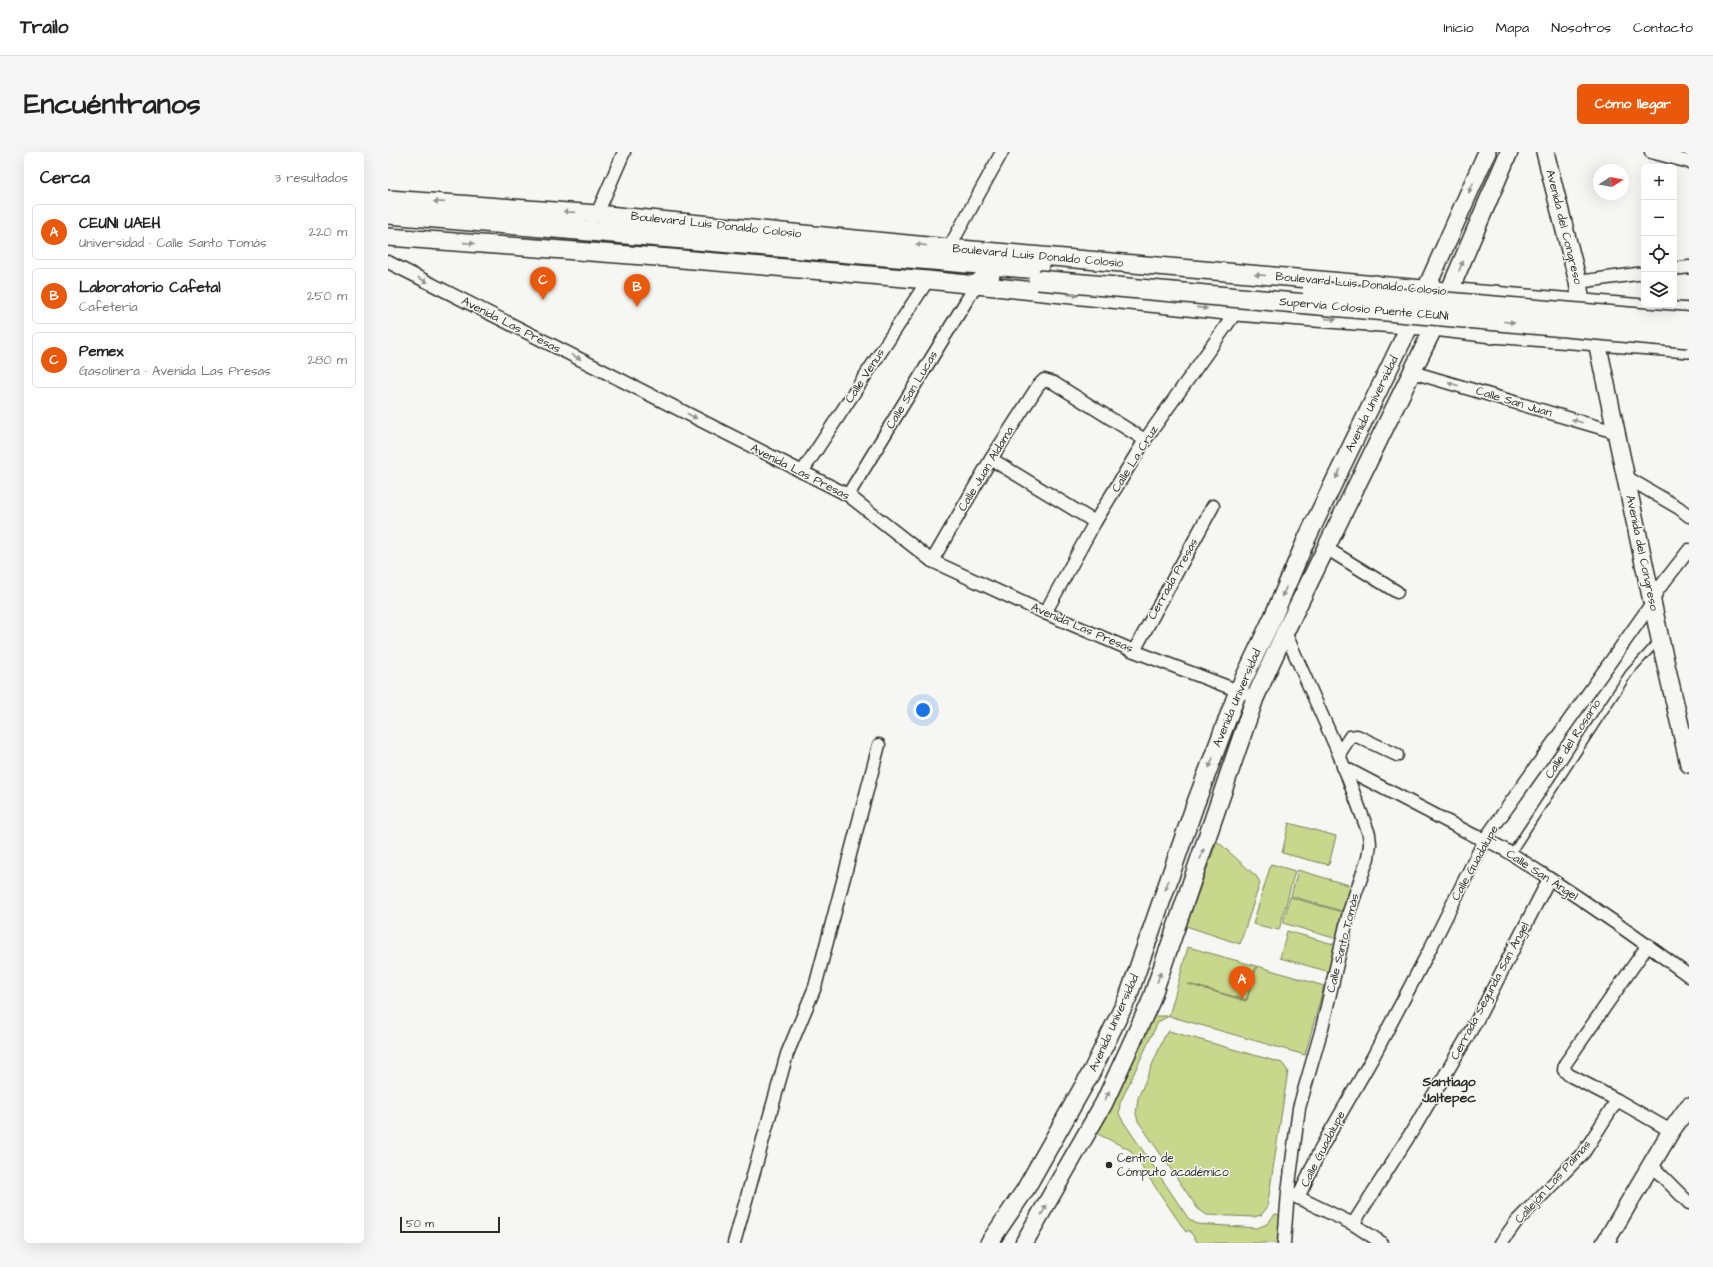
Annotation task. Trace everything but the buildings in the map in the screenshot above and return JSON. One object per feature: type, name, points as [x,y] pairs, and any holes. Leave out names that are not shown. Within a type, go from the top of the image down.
[{"type":"main road","points":[[388,214],[986,275]]},
{"type":"main road","points":[[388,224],[986,275],[1039,274]]},
{"type":"main road","points":[[978,250],[986,275]]},
{"type":"main road","name":"Supervía Colosio Puente CEUNI","points":[[1039,274],[1689,322]]},
{"type":"main road","name":"Supervía Colosio Puente CEUNI","points":[[1039,274],[1689,338]]},
{"type":"main road","points":[[1370,322],[1383,315],[1387,308],[1388,301],[1386,295],[1376,285]]},
{"type":"main road","points":[[1492,334],[1484,328],[1476,315],[1477,307],[1480,303],[1485,299],[1496,295]]},
{"type":"street","points":[[596,214],[624,152]]},
{"type":"street","points":[[948,248],[1002,152]]},
{"type":"street","name":"Avenida Universidad","points":[[989,1243],[1025,1190],[1092,1071],[1128,997],[1195,805],[1238,691],[1273,617],[1307,538],[1410,325],[1487,152]]},
{"type":"street","name":"Avenida Universidad","points":[[1024,1243],[1104,1103],[1150,1003],[1254,698],[1434,327],[1509,152]]},
{"type":"street","name":"Avenida del Congreso","points":[[1545,152],[1582,303]]},
{"type":"street","points":[[1651,152],[1689,162]]},
{"type":"street","name":"Boulevard Luis Donaldo Colosio","points":[[388,199],[596,214],[948,248],[1689,312]]},
{"type":"street","points":[[388,237],[678,258],[928,280],[986,275],[1236,312],[1410,325],[1492,334],[1689,349]]},
{"type":"street","name":"Avenida Las Presas","points":[[388,262],[848,495],[932,561],[1045,613],[1134,651],[1254,698]]},
{"type":"street","points":[[1677,269],[1689,267]]},
{"type":"street","points":[[1578,282],[1641,273]]},
{"type":"street","name":"Calle San Lucas","points":[[848,495],[986,275]]},
{"type":"street","name":"Calle Venus","points":[[802,472],[928,280]]},
{"type":"street","name":"Calle La Cruz","points":[[1045,613],[1095,522],[1145,440],[1236,312]]},
{"type":"street","name":"Avenida del Congreso","points":[[1597,342],[1652,603],[1689,764]]},
{"type":"street","name":"Calle San Juan","points":[[1412,372],[1615,432]]},
{"type":"street","name":"Calle Juan Aldama","points":[[932,561],[991,459],[1038,386],[1044,380],[1054,383],[1145,440]]},
{"type":"street","points":[[991,459],[1095,522]]},
{"type":"street","points":[[1626,477],[1679,508],[1689,516]]},
{"type":"street","name":"Cerrada Presas","points":[[1134,651],[1212,506]]},
{"type":"street","points":[[1326,548],[1397,592]]},
{"type":"street","name":"Calle Guadalupe","points":[[1293,1195],[1373,1057],[1485,839],[1652,603],[1657,590],[1689,550]]},
{"type":"street","name":"Calle Santo Tomás","points":[[1284,1243],[1293,1195],[1299,1108],[1322,1028],[1349,912],[1368,858],[1370,844],[1369,834],[1339,754],[1285,632]]},
{"type":"street","points":[[1339,754],[1350,737],[1357,736],[1397,755]]},
{"type":"street","points":[[734,1243],[786,1054],[814,987],[879,745]]},
{"type":"street","name":"Calle San Ángel","points":[[1343,767],[1475,836],[1485,839],[1511,854],[1648,945],[1689,976]]},
{"type":"street","name":"Cerrada Segunda San Ángel","points":[[1353,1224],[1416,1125],[1477,1020],[1549,879]]},
{"type":"street","points":[[1648,945],[1566,1064],[1564,1070],[1569,1075],[1617,1100],[1670,1131]]},
{"type":"street","name":"Callejón Las Palmas","points":[[1501,1243],[1516,1222],[1584,1152],[1617,1100]]},
{"type":"street","points":[[1610,1241],[1670,1131],[1689,1106]]},
{"type":"street","points":[[1651,1165],[1689,1203]]},
{"type":"street","points":[[1293,1195],[1353,1224],[1382,1243]]},
{"type":"lane","name":"Calle del Rosario","points":[[1511,854],[1629,674],[1660,639]]},
{"type":"green space","points":[[1289,823],[1336,836],[1329,865],[1282,853]]},
{"type":"green space","points":[[1217,841],[1257,877],[1260,883],[1240,944],[1186,926]]},
{"type":"green space","points":[[1271,864],[1295,871],[1279,930],[1253,924]]},
{"type":"green space","points":[[1298,870],[1352,886],[1345,912],[1291,896]]},
{"type":"green space","points":[[1290,897],[1345,913],[1337,939],[1283,923]]},
{"type":"green space","points":[[1287,931],[1337,945],[1330,972],[1280,958]]},
{"type":"green space","points":[[1188,947],[1256,966],[1251,986],[1257,966],[1324,986],[1305,1055],[1169,1016]],"holes":[[[1188,984],[1246,1000],[1246,1001]]]},
{"type":"green space","points":[[1153,1016],[1169,1016],[1158,1022],[1120,1103],[1119,1114],[1188,1218],[1197,1224],[1257,1228],[1267,1224],[1275,1214],[1281,1215],[1279,1243],[1198,1243],[1189,1230],[1186,1232],[1130,1150],[1096,1133]]},
{"type":"green space","points":[[1169,1031],[1282,1063],[1288,1071],[1267,1208],[1261,1215],[1254,1217],[1207,1215],[1198,1209],[1138,1121],[1136,1114],[1138,1098],[1165,1035]]},
{"type":"place","name":"Pemex","points":[[543,300]]},
{"type":"place","name":"Laboratorio Cafetal","points":[[637,307]]},
{"type":"place","name":"CEUNI UAEH","points":[[1242,999]]},
{"type":"place","name":"Centro de Cómputo académico","points":[[1109,1165]]},
{"type":"district","name":"Santiago Jaltepec","points":[[1449,1090]]}]
